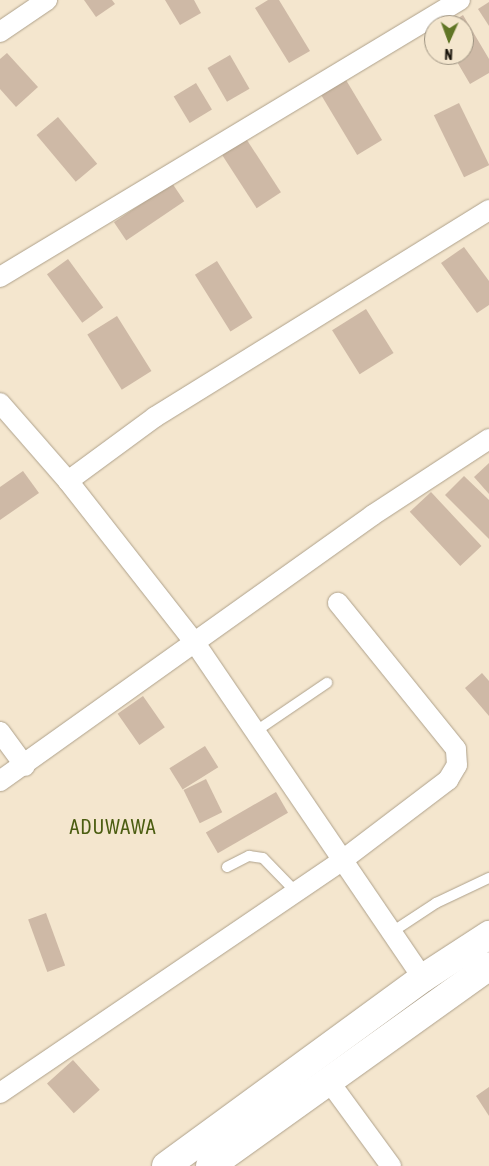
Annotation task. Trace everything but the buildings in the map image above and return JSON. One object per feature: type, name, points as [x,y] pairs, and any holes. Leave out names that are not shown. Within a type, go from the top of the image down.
[{"type":"highway","points":[[166,1166],[423,978],[489,935]]},
{"type":"highway","points":[[210,1166],[489,966]]},
{"type":"street","points":[[0,32],[47,0]]},
{"type":"street","points":[[0,277],[460,0]]},
{"type":"street","points":[[68,482],[155,418],[489,210]]},
{"type":"street","points":[[0,403],[68,482],[195,643],[344,859],[423,978]]},
{"type":"street","points":[[0,781],[25,766],[373,515],[489,439]]},
{"type":"street","points":[[0,1093],[344,859],[448,780],[458,765],[456,749],[338,603]]},
{"type":"street","points":[[0,732],[25,766]]},
{"type":"street","points":[[328,1080],[391,1166]]},
{"type":"lane","points":[[256,731],[326,683]]},
{"type":"lane","points":[[227,867],[249,856],[264,858],[295,891]]},
{"type":"lane","points":[[392,932],[436,903],[489,878]]},
{"type":"district","name":"ADUWAWA","points":[[113,826]]}]
